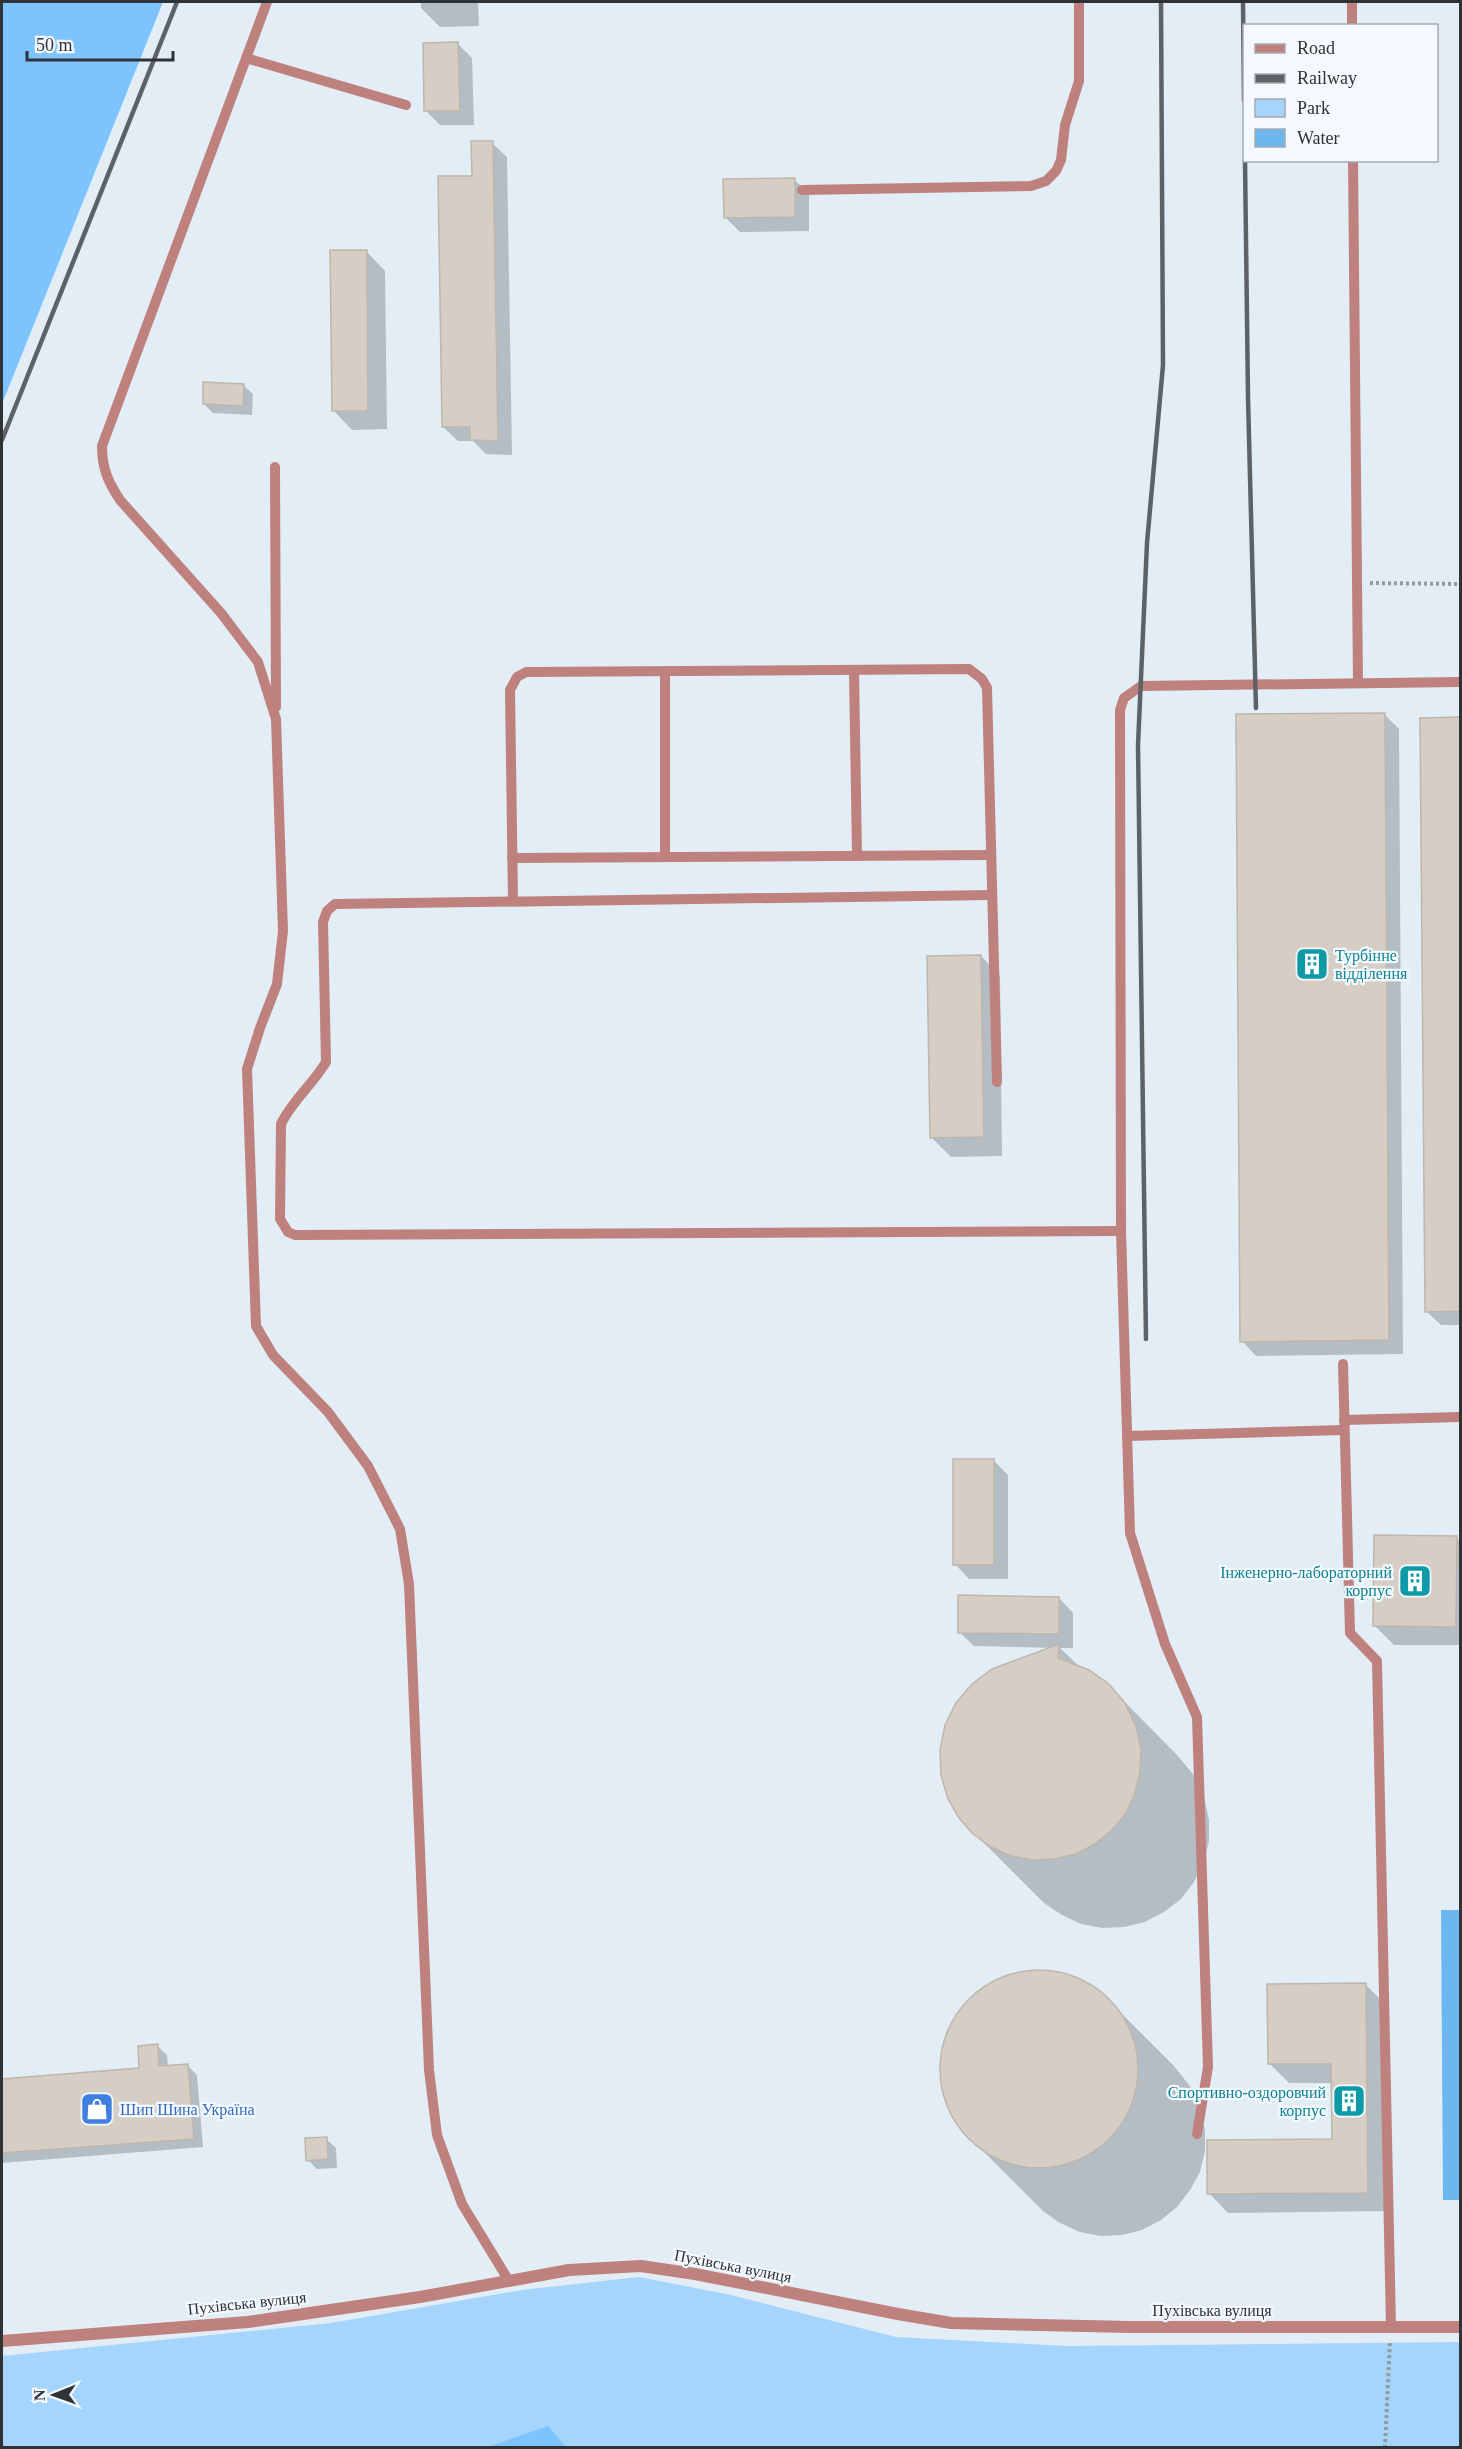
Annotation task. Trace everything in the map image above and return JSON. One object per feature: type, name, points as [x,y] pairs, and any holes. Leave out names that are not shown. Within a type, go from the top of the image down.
[{"type":"street","name":"Пухівська вулиця","points":[[2,2342],[248,2322],[420,2297],[569,2270],[641,2266],[695,2274],[951,2323],[1130,2327],[1461,2327]]},
{"type":"lane","points":[[267,2],[102,446],[102,464],[109,483],[120,500],[221,613],[258,662],[276,719]]},
{"type":"lane","points":[[802,190],[1031,186],[1046,181],[1056,171],[1060,160],[1065,125],[1079,81],[1079,2]]},
{"type":"lane","points":[[1352,2],[1352,24]]},
{"type":"lane","points":[[246,58],[406,105]]},
{"type":"lane","points":[[1353,162],[1358,683]]},
{"type":"lane","points":[[274,467],[276,719],[283,931],[277,984],[260,1028],[248,1070],[256,1326],[273,1355],[328,1412],[368,1466],[400,1529],[409,1584],[429,2070],[437,2135],[462,2204],[509,2281]]},
{"type":"lane","points":[[513,901],[510,690],[518,677],[525,672],[969,669],[982,679],[987,688],[997,1082]]},
{"type":"lane","points":[[854,670],[857,856]]},
{"type":"lane","points":[[665,671],[665,857]]},
{"type":"lane","points":[[1197,2134],[1208,2067],[1197,1717],[1165,1644],[1130,1533],[1121,1231],[1120,710],[1124,698],[1141,686],[1461,682]]},
{"type":"lane","points":[[512,858],[991,855]]},
{"type":"lane","points":[[992,895],[343,902],[335,904],[327,911],[323,922],[326,1062],[317,1077],[287,1110],[281,1124],[280,1219],[288,1232],[295,1235],[1121,1231]]},
{"type":"lane","points":[[1343,1364],[1350,1633],[1377,1661],[1391,2328]]},
{"type":"lane","points":[[1126,1436],[1461,1418]]},
{"type":"path","points":[[1358,583],[1461,584]]},
{"type":"path","points":[[1385,2448],[1391,2328]]},
{"type":"green space","points":[[639,2277],[731,2295],[896,2337],[1066,2346],[1460,2342],[1460,2447],[2,2448],[2,2356],[331,2323],[522,2290]]},
{"type":"shaded area","points":[[2,2],[163,2],[2,404]]},
{"type":"shaded area","points":[[548,2426],[566,2447],[488,2447]]},
{"type":"water","points":[[1441,1910],[1460,1910],[1460,2200],[1443,2200]]},
{"type":"building","points":[[458,42],[460,111],[424,111],[423,43]]},
{"type":"building","points":[[471,141],[493,141],[498,441],[470,440],[470,427],[442,427],[438,176],[472,176]]},
{"type":"building","points":[[795,178],[795,217],[724,218],[723,179]]},
{"type":"building","points":[[330,250],[367,250],[368,411],[332,411]]},
{"type":"building","points":[[203,382],[244,384],[243,406],[203,404]]},
{"type":"building","name":"Турбінне відділення","points":[[1385,713],[1389,1340],[1240,1342],[1236,714]]},
{"type":"building","points":[[1461,717],[1461,1311],[1425,1312],[1420,718]]},
{"type":"building","points":[[981,955],[984,1137],[930,1138],[927,956]]},
{"type":"building","points":[[953,1459],[994,1459],[994,1565],[953,1565]]},
{"type":"building","name":"Інженерно-лабораторний корпус","points":[[1374,1535],[1457,1536],[1456,1627],[1373,1626]]},
{"type":"building","points":[[958,1595],[1059,1597],[1059,1634],[958,1633]]},
{"type":"building","points":[[1059,1644],[1058,1658],[1089,1670],[1109,1684],[1125,1703],[1136,1726],[1141,1750],[1140,1772],[1135,1793],[1126,1813],[1112,1830],[1095,1844],[1076,1854],[1055,1859],[1033,1860],[1011,1856],[991,1847],[973,1834],[959,1818],[948,1799],[941,1775],[940,1750],[945,1725],[956,1703],[972,1684],[992,1669]]},
{"type":"building","points":[[1039,1970],[1058,1972],[1077,1978],[1094,1987],[1109,1999],[1121,2014],[1130,2031],[1136,2050],[1138,2069],[1136,2088],[1130,2107],[1121,2124],[1109,2139],[1094,2151],[1077,2160],[1058,2166],[1039,2168],[1020,2166],[1001,2160],[984,2151],[969,2139],[957,2124],[948,2107],[942,2088],[940,2069],[942,2050],[948,2031],[957,2014],[969,1999],[984,1987],[1001,1978],[1020,1972]]},
{"type":"building","name":"Спортивно-оздоровчий корпус","points":[[1366,1983],[1368,2193],[1207,2194],[1207,2140],[1332,2139],[1331,2064],[1268,2064],[1267,1984]]},
{"type":"building","name":"Шип Шина Україна","points":[[158,2044],[159,2066],[188,2064],[194,2139],[2,2153],[2,2079],[139,2068],[138,2046]]},
{"type":"building","points":[[327,2137],[328,2159],[306,2161],[305,2138]]},
{"type":"railway","points":[[2,440],[177,2]]},
{"type":"railway","points":[[1146,1339],[1138,745],[1147,543],[1163,365],[1161,2]]},
{"type":"railway","points":[[1243,2],[1243,24]]},
{"type":"railway","points":[[1245,162],[1256,708]]},
{"type":"place","name":"Турбінне відділення","points":[[1312,964]]},
{"type":"place","name":"Інженерно-лабораторний корпус","points":[[1415,1581]]},
{"type":"place","name":"Спортивно-оздоровчий корпус","points":[[1349,2101]]},
{"type":"place","name":"Шип Шина Україна","points":[[97,2109]]}]
